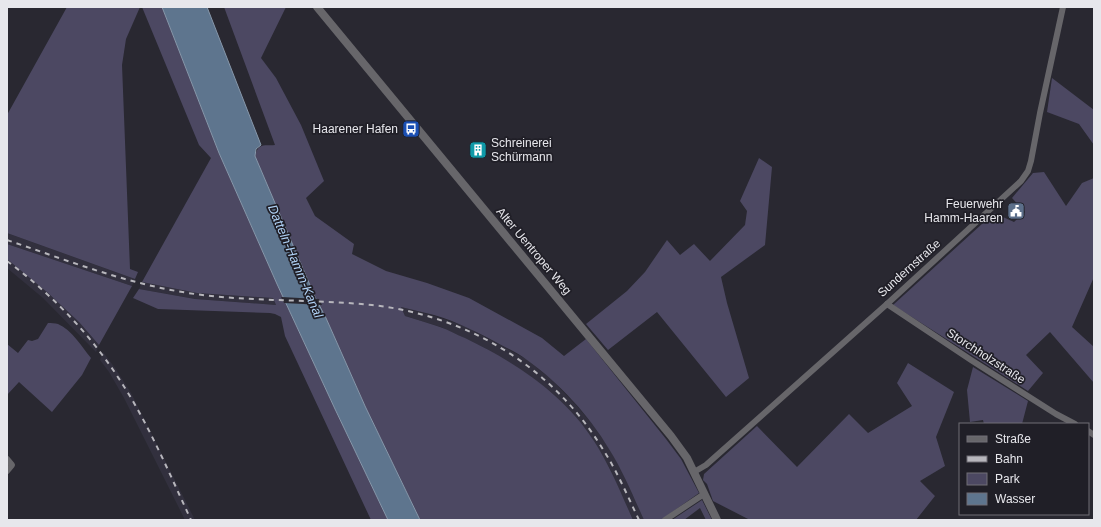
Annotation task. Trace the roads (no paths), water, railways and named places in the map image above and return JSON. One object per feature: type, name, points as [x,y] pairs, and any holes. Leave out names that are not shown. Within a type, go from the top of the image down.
[{"type":"street","name":"Alter Uentroper Weg","points":[[317,7],[671,436],[684,453],[718,520]]},
{"type":"street","name":"Sundernstraße","points":[[694,472],[706,465],[887,304],[1021,181],[1028,171],[1031,160],[1063,7]]},
{"type":"street","name":"Storchholzstraße","points":[[887,304],[977,364],[1056,414],[1073,423]]},
{"type":"street","points":[[7,459],[12,465],[7,472]]},
{"type":"street","points":[[665,520],[704,494]]},
{"type":"water","name":"Datteln-Hamm-Kanal","points":[[162,7],[207,7],[261,145],[256,149],[255,156],[315,297],[420,520],[388,520],[277,284],[219,153]]},
{"type":"railway","points":[[7,240],[100,272],[171,290],[217,297],[372,305],[408,311],[442,321],[475,334],[505,351],[534,371],[560,394],[583,421],[604,451],[639,520]]},
{"type":"railway","points":[[7,261],[56,303],[99,350],[133,401],[151,434],[191,520]]},
{"type":"place","name":"Haarener Hafen","points":[[411,129]]},
{"type":"place","name":"Schreinerei Schürmann","points":[[478,150]]},
{"type":"place","name":"Feuerwehr Hamm-Haaren","points":[[1016,211]]}]
